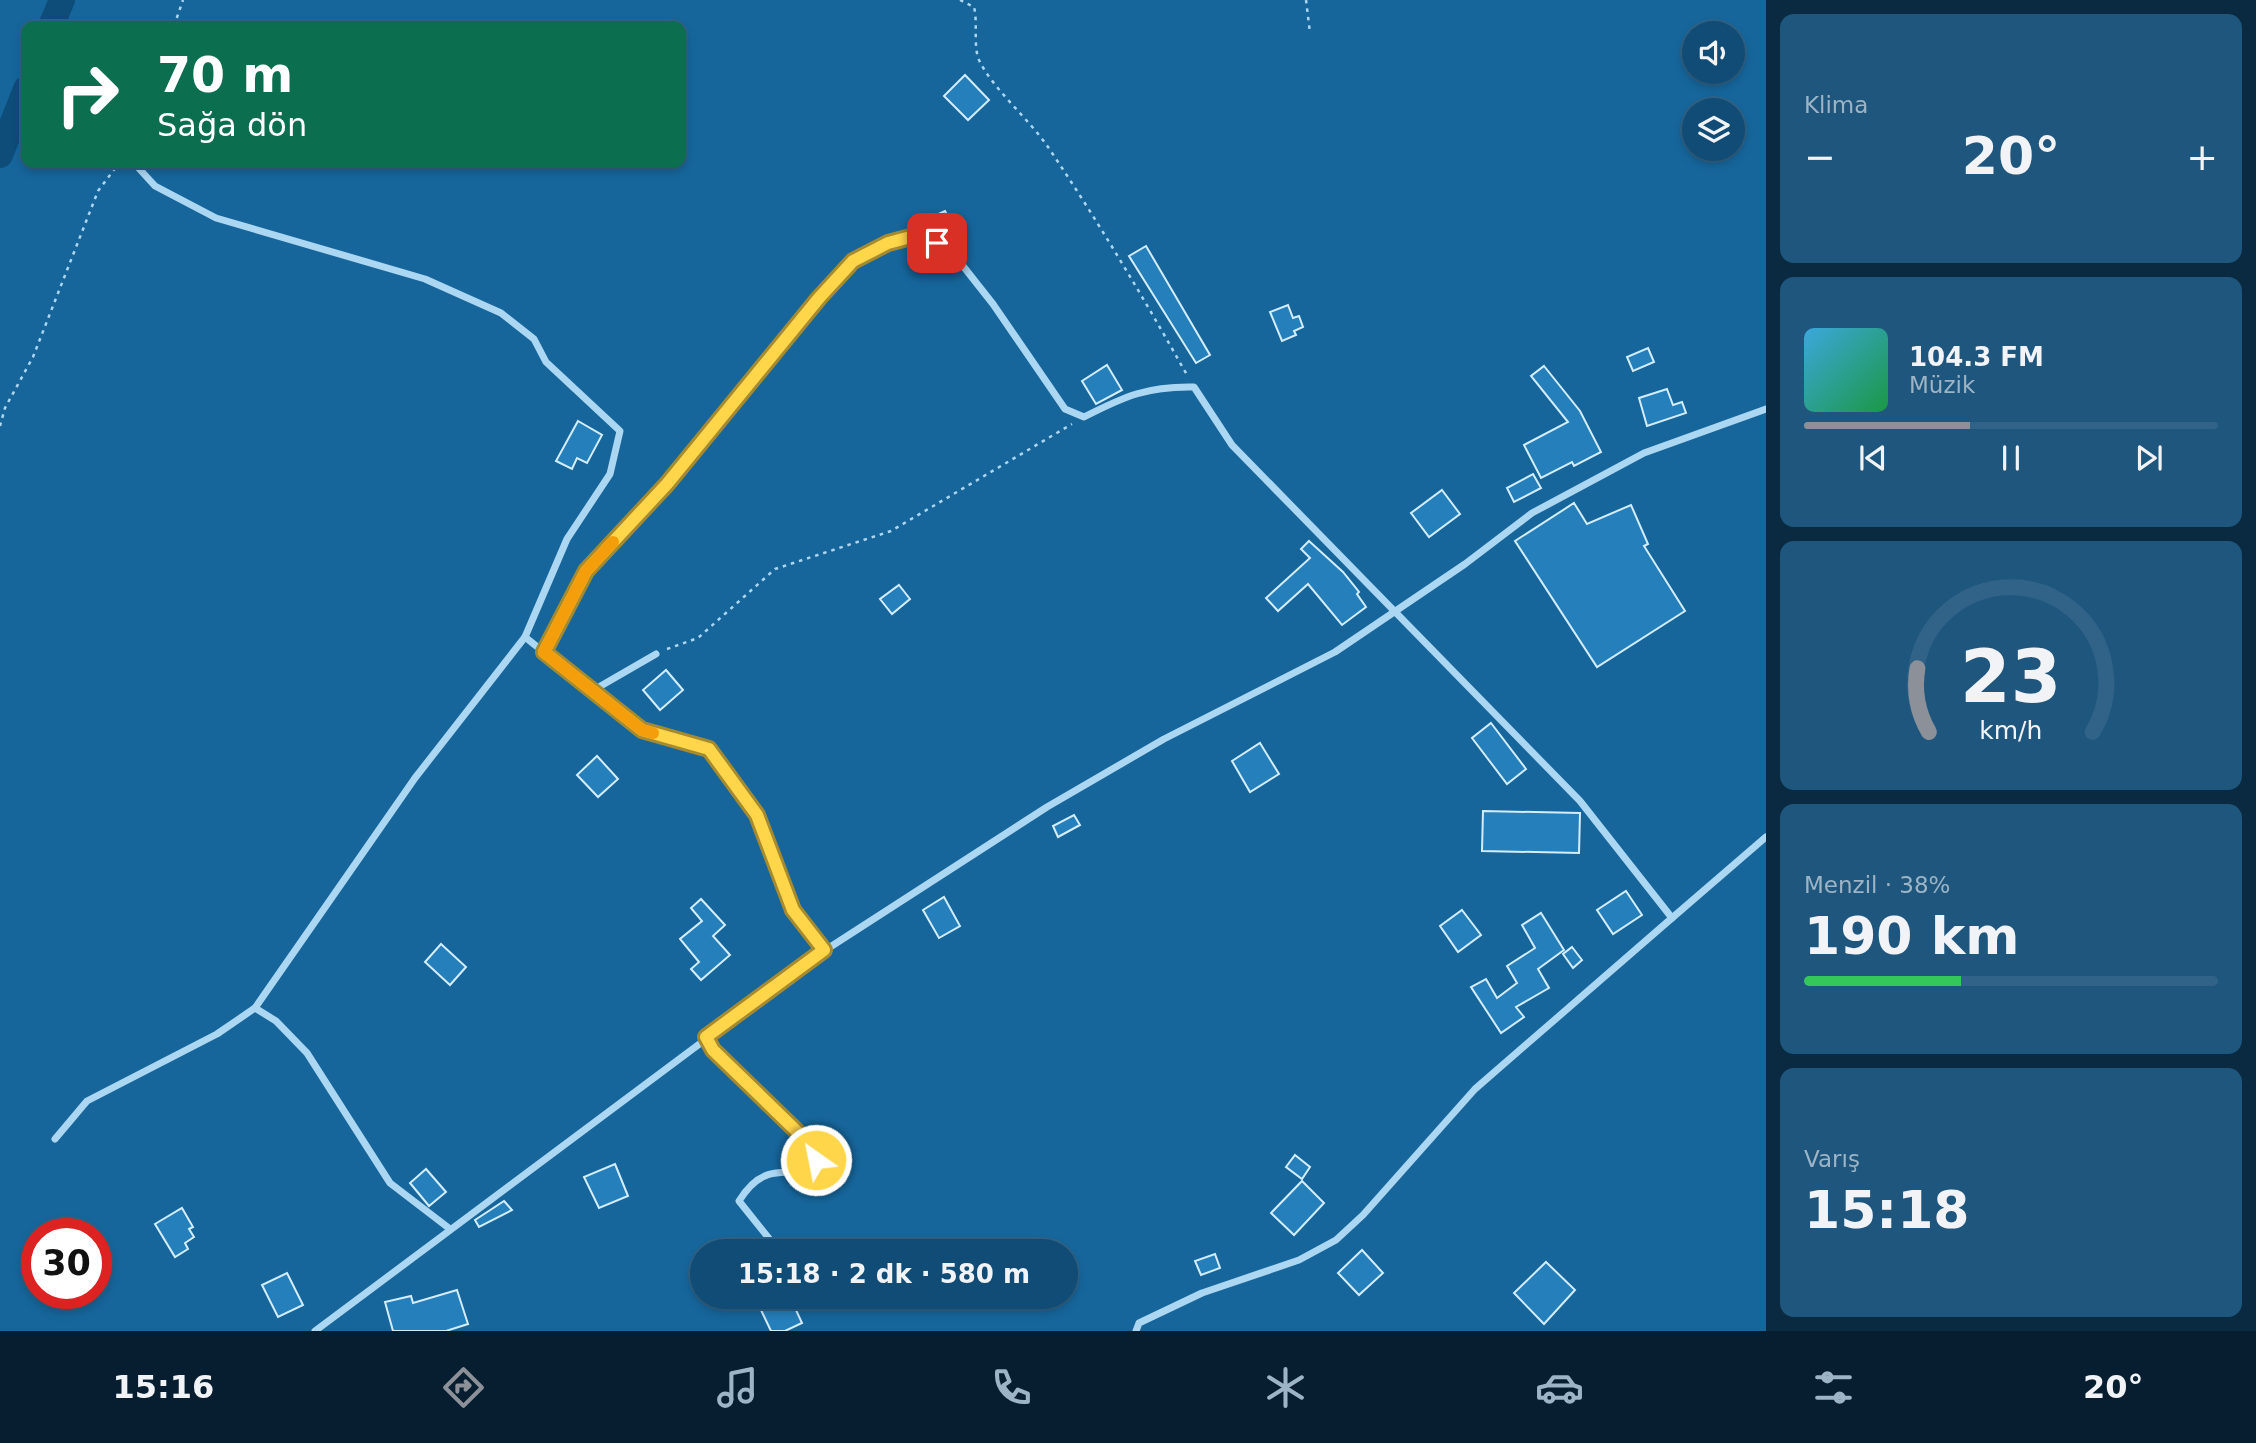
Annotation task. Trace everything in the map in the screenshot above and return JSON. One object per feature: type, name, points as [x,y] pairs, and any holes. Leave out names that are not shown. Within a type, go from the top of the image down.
[{"type":"street","points":[[55,1139],[87,1101],[218,1034],[254,1008],[415,778],[525,637],[567,539],[610,474],[620,431],[546,362],[534,339],[501,313],[425,279],[216,218],[155,186],[139,168]]},
{"type":"street","points":[[544,652],[586,571],[667,484],[792,330],[853,261],[888,243],[922,234],[952,252],[993,304],[1065,409],[1084,417],[1119,399],[1159,386],[1194,387],[1232,445],[1580,802],[1672,918]]},
{"type":"street","points":[[314,1331],[824,950],[1047,807],[1164,739],[1335,652],[1395,613],[1532,513],[1644,453],[1766,409]]},
{"type":"street","points":[[525,637],[642,730],[709,749],[757,815],[793,910],[824,950]]},
{"type":"street","points":[[592,691],[656,654]]},
{"type":"street","points":[[1136,1331],[1139,1323],[1164,1314],[1202,1293],[1299,1260],[1336,1240],[1363,1214],[1475,1089],[1766,837]]},
{"type":"street","points":[[254,1008],[276,1021],[307,1054],[390,1183],[450,1229]]},
{"type":"street","points":[[706,1037],[713,1050],[813,1147],[816,1160],[808,1173],[781,1172],[762,1176],[748,1186],[738,1200],[769,1239]]},
{"type":"path","points":[[176,21],[183,0]]},
{"type":"path","points":[[960,0],[974,7],[978,24],[977,57],[989,76],[1046,144],[1119,254],[1194,387]]},
{"type":"path","points":[[1306,0],[1310,33]]},
{"type":"path","points":[[0,426],[5,408],[33,357],[97,191],[115,168]]},
{"type":"path","points":[[656,654],[698,638],[775,569],[891,531],[1084,417]]},
{"type":"building","points":[[965,75],[989,100],[968,120],[944,96]]},
{"type":"building","points":[[945,211],[950,222],[932,230],[927,219]]},
{"type":"building","points":[[1146,246],[1210,355],[1196,363],[1129,256]]},
{"type":"building","points":[[1288,305],[1293,318],[1299,316],[1303,327],[1294,331],[1296,335],[1282,341],[1270,312]]},
{"type":"building","points":[[1648,348],[1654,362],[1633,371],[1627,357]]},
{"type":"building","points":[[1107,365],[1122,390],[1096,404],[1082,381]]},
{"type":"building","points":[[1544,366],[1580,411],[1601,452],[1574,466],[1572,462],[1541,478],[1524,445],[1568,422],[1531,376]]},
{"type":"building","points":[[1667,389],[1673,405],[1682,402],[1686,413],[1647,426],[1639,398]]},
{"type":"building","points":[[578,421],[602,435],[587,463],[577,458],[572,469],[556,461]]},
{"type":"building","points":[[1533,474],[1541,488],[1514,502],[1507,488]]},
{"type":"building","points":[[1442,490],[1460,514],[1429,537],[1411,513]]},
{"type":"building","points":[[1574,503],[1587,524],[1631,505],[1648,544],[1644,546],[1685,611],[1597,667],[1515,541]]},
{"type":"building","points":[[1309,541],[1343,572],[1359,592],[1357,594],[1366,607],[1342,625],[1308,584],[1278,611],[1266,598],[1310,558],[1301,549]]},
{"type":"building","points":[[899,585],[910,599],[892,614],[880,599]]},
{"type":"building","points":[[666,670],[683,690],[660,710],[643,690]]},
{"type":"building","points":[[1491,723],[1526,769],[1507,784],[1472,738]]},
{"type":"building","points":[[1260,743],[1279,774],[1250,792],[1232,761]]},
{"type":"building","points":[[597,756],[618,779],[598,797],[577,775]]},
{"type":"building","points":[[1483,811],[1580,813],[1579,853],[1482,851]]},
{"type":"building","points":[[1074,815],[1080,825],[1058,837],[1053,826]]},
{"type":"building","points":[[1626,891],[1642,915],[1613,934],[1597,910]]},
{"type":"building","points":[[944,897],[960,926],[939,938],[923,910]]},
{"type":"building","points":[[701,899],[725,925],[713,936],[730,955],[701,980],[691,969],[699,962],[680,939],[702,921],[691,908]]},
{"type":"building","points":[[1462,910],[1481,935],[1458,952],[1440,926]]},
{"type":"building","points":[[1541,913],[1564,950],[1538,969],[1549,988],[1516,1007],[1524,1017],[1501,1033],[1471,987],[1486,979],[1497,998],[1517,983],[1507,966],[1535,948],[1522,925]]},
{"type":"building","points":[[441,944],[466,967],[450,985],[425,962]]},
{"type":"building","points":[[1572,947],[1582,960],[1573,968],[1563,954]]},
{"type":"building","points":[[1295,1155],[1310,1167],[1302,1179],[1286,1167]]},
{"type":"building","points":[[615,1164],[628,1196],[599,1208],[584,1177]]},
{"type":"building","points":[[426,1169],[446,1192],[429,1206],[410,1183]]},
{"type":"building","points":[[1302,1181],[1324,1203],[1294,1235],[1271,1213]]},
{"type":"building","points":[[504,1201],[512,1210],[479,1227],[475,1220]]},
{"type":"building","points":[[182,1208],[193,1227],[189,1229],[194,1237],[185,1243],[188,1249],[175,1257],[155,1224]]},
{"type":"building","points":[[1362,1250],[1383,1273],[1359,1295],[1338,1273]]},
{"type":"building","points":[[1215,1254],[1220,1268],[1201,1275],[1195,1261]]},
{"type":"building","points":[[1546,1262],[1575,1290],[1544,1324],[1514,1293]]},
{"type":"building","points":[[287,1273],[303,1305],[278,1317],[262,1285]]},
{"type":"building","points":[[457,1290],[468,1324],[446,1331],[393,1331],[385,1302],[411,1296],[413,1303]]},
{"type":"building","points":[[796,1309],[802,1323],[785,1331],[771,1331],[761,1310]]},
{"type":"waterway","points":[[53,21],[62,0]]},
{"type":"waterway","points":[[0,155],[21,102]]},
{"type":"slow traffic","points":[[613,542],[586,571],[544,652],[642,730],[653,733]]},
{"type":"route","points":[[816,1160],[813,1147],[713,1050],[706,1037],[824,950],[793,910],[757,815],[709,749],[642,730],[544,652],[586,571],[667,484],[792,330],[853,261],[888,243],[922,234],[937,243]]}]
